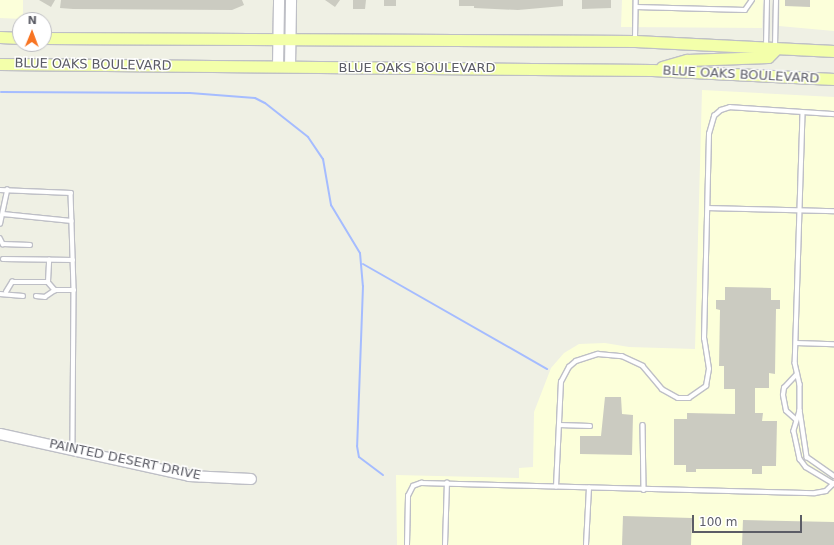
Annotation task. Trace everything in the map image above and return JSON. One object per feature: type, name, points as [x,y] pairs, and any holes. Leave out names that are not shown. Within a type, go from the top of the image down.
[{"type":"main road","name":"BLUE OAKS BOULEVARD","points":[[0,37],[12,38]]},
{"type":"main road","name":"BLUE OAKS BOULEVARD","points":[[52,38],[635,41],[770,49],[834,51]]},
{"type":"main road","points":[[652,70],[687,60],[768,57],[770,49]]},
{"type":"main road","name":"BLUE OAKS BOULEVARD","points":[[0,64],[290,68],[652,70],[834,79]]},
{"type":"street","points":[[278,67],[279,0]]},
{"type":"street","points":[[290,68],[291,0]]},
{"type":"street","name":"PAINTED DESERT DRIVE","points":[[0,434],[188,476],[251,479]]},
{"type":"lane","points":[[635,41],[636,0]]},
{"type":"lane","points":[[636,7],[745,10],[752,0]]},
{"type":"lane","points":[[767,0],[770,49]]},
{"type":"lane","points":[[770,49],[776,0]]},
{"type":"lane","points":[[556,487],[560,392],[564,374],[572,364],[587,356],[610,354],[632,360],[643,366],[662,389],[678,398],[690,398],[706,386],[710,369],[704,351],[704,339],[711,124],[721,110],[730,107],[803,114],[834,114]]},
{"type":"lane","points":[[406,545],[408,496],[411,489],[421,483],[644,490],[815,493],[826,491],[834,484],[806,467],[800,459],[794,431],[800,410],[802,394],[795,363],[803,114]]},
{"type":"lane","points":[[0,190],[71,193],[74,290],[73,450]]},
{"type":"lane","points":[[0,224],[7,190]]},
{"type":"lane","points":[[708,208],[834,211]]},
{"type":"lane","points":[[3,214],[72,221]]},
{"type":"lane","points":[[0,238],[2,244],[30,245]]},
{"type":"lane","points":[[3,259],[73,260]]},
{"type":"lane","points":[[49,260],[48,282],[55,290]]},
{"type":"lane","points":[[0,294],[6,292],[12,282],[48,282]]},
{"type":"lane","points":[[36,296],[45,297],[55,290],[74,290]]},
{"type":"lane","points":[[6,292],[13,296],[23,296]]},
{"type":"lane","points":[[796,343],[834,344]]},
{"type":"lane","points":[[796,420],[786,411],[783,394],[784,388],[797,374]]},
{"type":"lane","points":[[800,410],[807,457],[834,476]]},
{"type":"lane","points":[[559,425],[590,426]]},
{"type":"lane","points":[[643,425],[644,490]]},
{"type":"lane","points":[[445,545],[447,483]]},
{"type":"lane","points":[[586,545],[589,488]]},
{"type":"shaded area","points":[[0,0],[23,0],[23,12],[12,12],[12,19],[0,18]]},
{"type":"shaded area","points":[[622,0],[763,0],[762,28],[621,27]]},
{"type":"shaded area","points":[[780,0],[834,0],[834,31],[779,26]]},
{"type":"shaded area","points":[[702,90],[834,97],[834,545],[397,545],[396,475],[519,478],[519,468],[533,467],[534,412],[551,368],[564,353],[579,344],[605,343],[629,347],[695,349]]},
{"type":"building","points":[[39,0],[55,0],[51,7]]},
{"type":"building","points":[[61,0],[242,0],[244,5],[232,10],[73,9],[60,8]]},
{"type":"building","points":[[325,0],[340,0],[335,7]]},
{"type":"building","points":[[353,0],[366,0],[365,9],[353,9]]},
{"type":"building","points":[[384,0],[396,0],[396,6],[384,6]]},
{"type":"building","points":[[459,0],[563,0],[563,6],[518,10],[474,8],[474,6],[459,6]]},
{"type":"building","points":[[582,0],[611,0],[611,8],[582,9]]},
{"type":"building","points":[[785,0],[810,0],[810,7],[785,6]]},
{"type":"building","points":[[725,287],[771,288],[771,300],[780,300],[780,309],[776,309],[775,374],[769,373],[769,388],[755,388],[755,413],[763,413],[762,421],[777,421],[776,466],[762,466],[762,474],[752,474],[752,469],[696,469],[696,472],[686,472],[686,465],[674,465],[674,419],[687,419],[687,413],[735,414],[735,389],[724,389],[724,366],[719,366],[720,310],[716,309],[716,300],[725,300]]},
{"type":"building","points":[[605,397],[621,397],[622,414],[633,415],[632,455],[580,454],[580,436],[601,436]]},
{"type":"building","points":[[623,516],[692,518],[691,545],[622,545]]},
{"type":"building","points":[[743,520],[834,522],[834,545],[742,545]]},
{"type":"waterway","points":[[1,92],[190,93],[255,98],[265,103],[308,137],[323,159],[331,205],[360,253],[363,286],[357,446],[359,457],[383,475]]},
{"type":"waterway","points":[[363,264],[547,369]]}]
